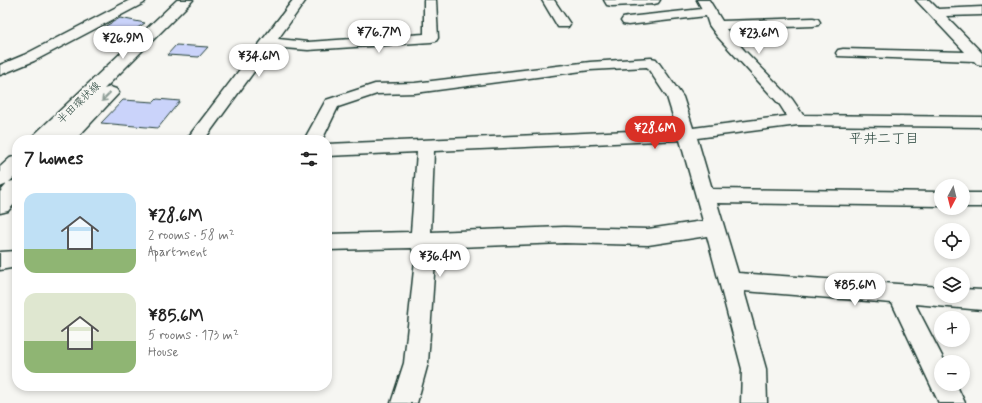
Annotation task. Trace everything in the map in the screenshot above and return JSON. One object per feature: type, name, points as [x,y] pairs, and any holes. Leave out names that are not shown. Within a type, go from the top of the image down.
[{"type":"main road","name":"半田環状線","points":[[46,135],[186,0]]},
{"type":"main road","name":"半田環状線","points":[[69,135],[203,0]]},
{"type":"main road","points":[[0,179],[12,168]]},
{"type":"main road","points":[[0,205],[12,193]]},
{"type":"street","points":[[0,71],[29,58],[140,0]]},
{"type":"street","points":[[199,135],[300,0]]},
{"type":"street","points":[[268,43],[308,46],[431,38],[430,0]]},
{"type":"street","points":[[548,0],[563,24]]},
{"type":"street","points":[[610,0],[612,2],[654,0]]},
{"type":"street","points":[[922,0],[981,58]]},
{"type":"street","points":[[935,13],[982,11]]},
{"type":"street","points":[[628,21],[710,12],[813,22]]},
{"type":"street","points":[[710,12],[738,53],[786,102],[798,120]]},
{"type":"street","points":[[843,53],[981,58]]},
{"type":"street","points":[[316,135],[332,104],[375,89],[415,88],[590,66],[652,62],[675,98],[687,134],[754,369],[754,403]]},
{"type":"street","points":[[332,150],[687,134],[798,120],[982,122]]},
{"type":"street","points":[[404,403],[416,363],[425,260],[421,240],[426,146]]},
{"type":"street","points":[[705,196],[934,199]]},
{"type":"street","points":[[970,200],[982,200]]},
{"type":"street","points":[[332,242],[564,235],[648,237],[713,227]]},
{"type":"street","points":[[0,261],[12,259]]},
{"type":"street","points":[[730,281],[982,300]]},
{"type":"street","points":[[899,294],[934,366]]},
{"type":"street","points":[[946,391],[952,403]]},
{"type":"building","points":[[120,18],[145,23],[130,33],[104,27]]},
{"type":"building","points":[[176,45],[208,47],[199,57],[167,55]]},
{"type":"building","points":[[157,99],[180,101],[158,128],[101,123],[123,100],[154,102]]},
{"type":"district","name":"平井二丁目","points":[[884,139]]}]
